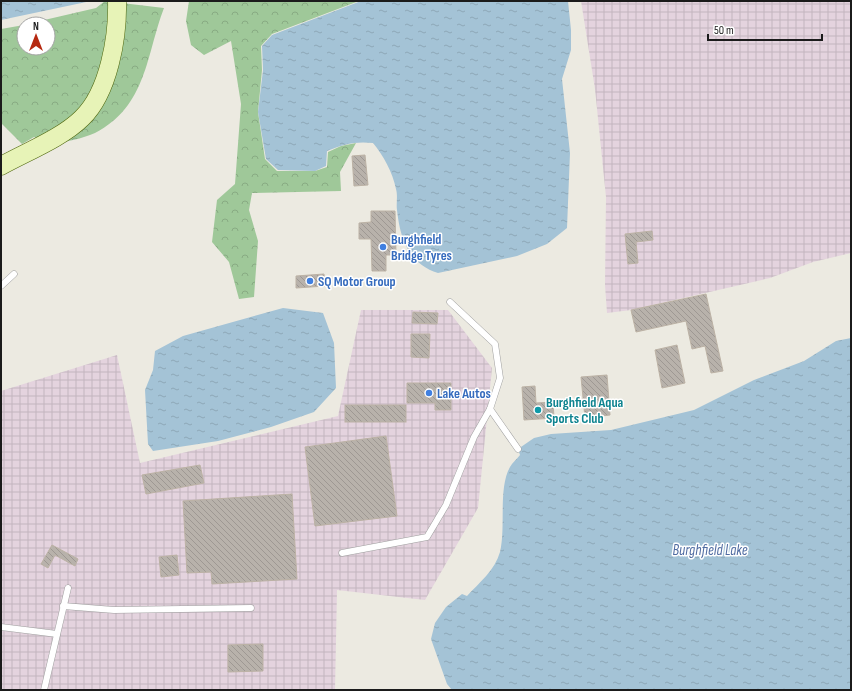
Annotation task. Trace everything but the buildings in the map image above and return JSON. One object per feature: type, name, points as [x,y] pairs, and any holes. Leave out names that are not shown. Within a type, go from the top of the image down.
[{"type":"street","points":[[1,166],[70,128],[83,118],[91,107],[110,62],[116,34],[117,8]]},
{"type":"lane","points":[[1,286],[14,274]]},
{"type":"lane","points":[[342,553],[427,537],[446,505],[474,437],[490,409],[500,378],[495,344],[450,302]]},
{"type":"lane","points":[[490,409],[518,449]]},
{"type":"lane","points":[[44,690],[68,588]]},
{"type":"lane","points":[[64,606],[114,610],[251,608]]},
{"type":"lane","points":[[1,628],[57,634]]},
{"type":"shaded area","points":[[581,1],[851,1],[851,253],[813,262],[770,278],[631,310],[607,313],[605,285],[606,197],[595,89]]},
{"type":"shaded area","points":[[361,310],[448,310],[492,368],[478,508],[425,600],[337,590],[335,690],[1,690],[1,391],[117,355],[140,463],[338,416]]},
{"type":"green space","points":[[105,1],[164,8],[148,61],[135,94],[125,109],[112,122],[95,133],[53,145],[34,137],[22,144],[1,123],[1,29],[16,26],[16,56],[56,56],[56,17],[96,8]]},
{"type":"green space","points":[[189,1],[359,1],[272,34],[261,46],[262,70],[258,112],[265,159],[277,171],[315,171],[327,167],[328,152],[341,146],[356,143],[340,172],[341,191],[252,193],[249,210],[258,241],[254,297],[239,299],[229,262],[212,242],[217,200],[235,184],[241,104],[231,41],[204,55],[191,45],[186,21]]},
{"type":"water","points":[[1,1],[91,1],[16,16],[1,20]]},
{"type":"water","points":[[361,1],[568,1],[571,30],[571,50],[562,79],[570,153],[567,228],[547,244],[517,256],[438,273],[428,269],[420,263],[413,257],[408,249],[398,221],[397,192],[395,183],[384,159],[373,143],[361,142],[327,151],[326,166],[315,171],[278,170],[266,159],[258,112],[263,70],[262,46],[272,35]]},
{"type":"water","points":[[283,308],[323,313],[334,343],[336,388],[314,412],[271,427],[218,441],[153,451],[148,444],[145,390],[153,370],[155,351],[183,336]]},
{"type":"water","name":"Burghfield Lake","points":[[851,338],[851,690],[452,690],[447,684],[431,639],[435,623],[446,607],[462,594],[467,596],[486,576],[498,559],[502,542],[504,486],[510,467],[520,455],[518,449],[534,438],[551,434],[611,430],[694,410],[754,380],[804,361],[836,341]]},
{"type":"place","name":"Burghfield Bridge Tyres","points":[[383,247]]},
{"type":"place","name":"SQ Motor Group","points":[[310,281]]},
{"type":"place","name":"Lake Autos","points":[[429,393]]},
{"type":"place","name":"Burghfield Aqua Sports Club","points":[[538,410]]}]
